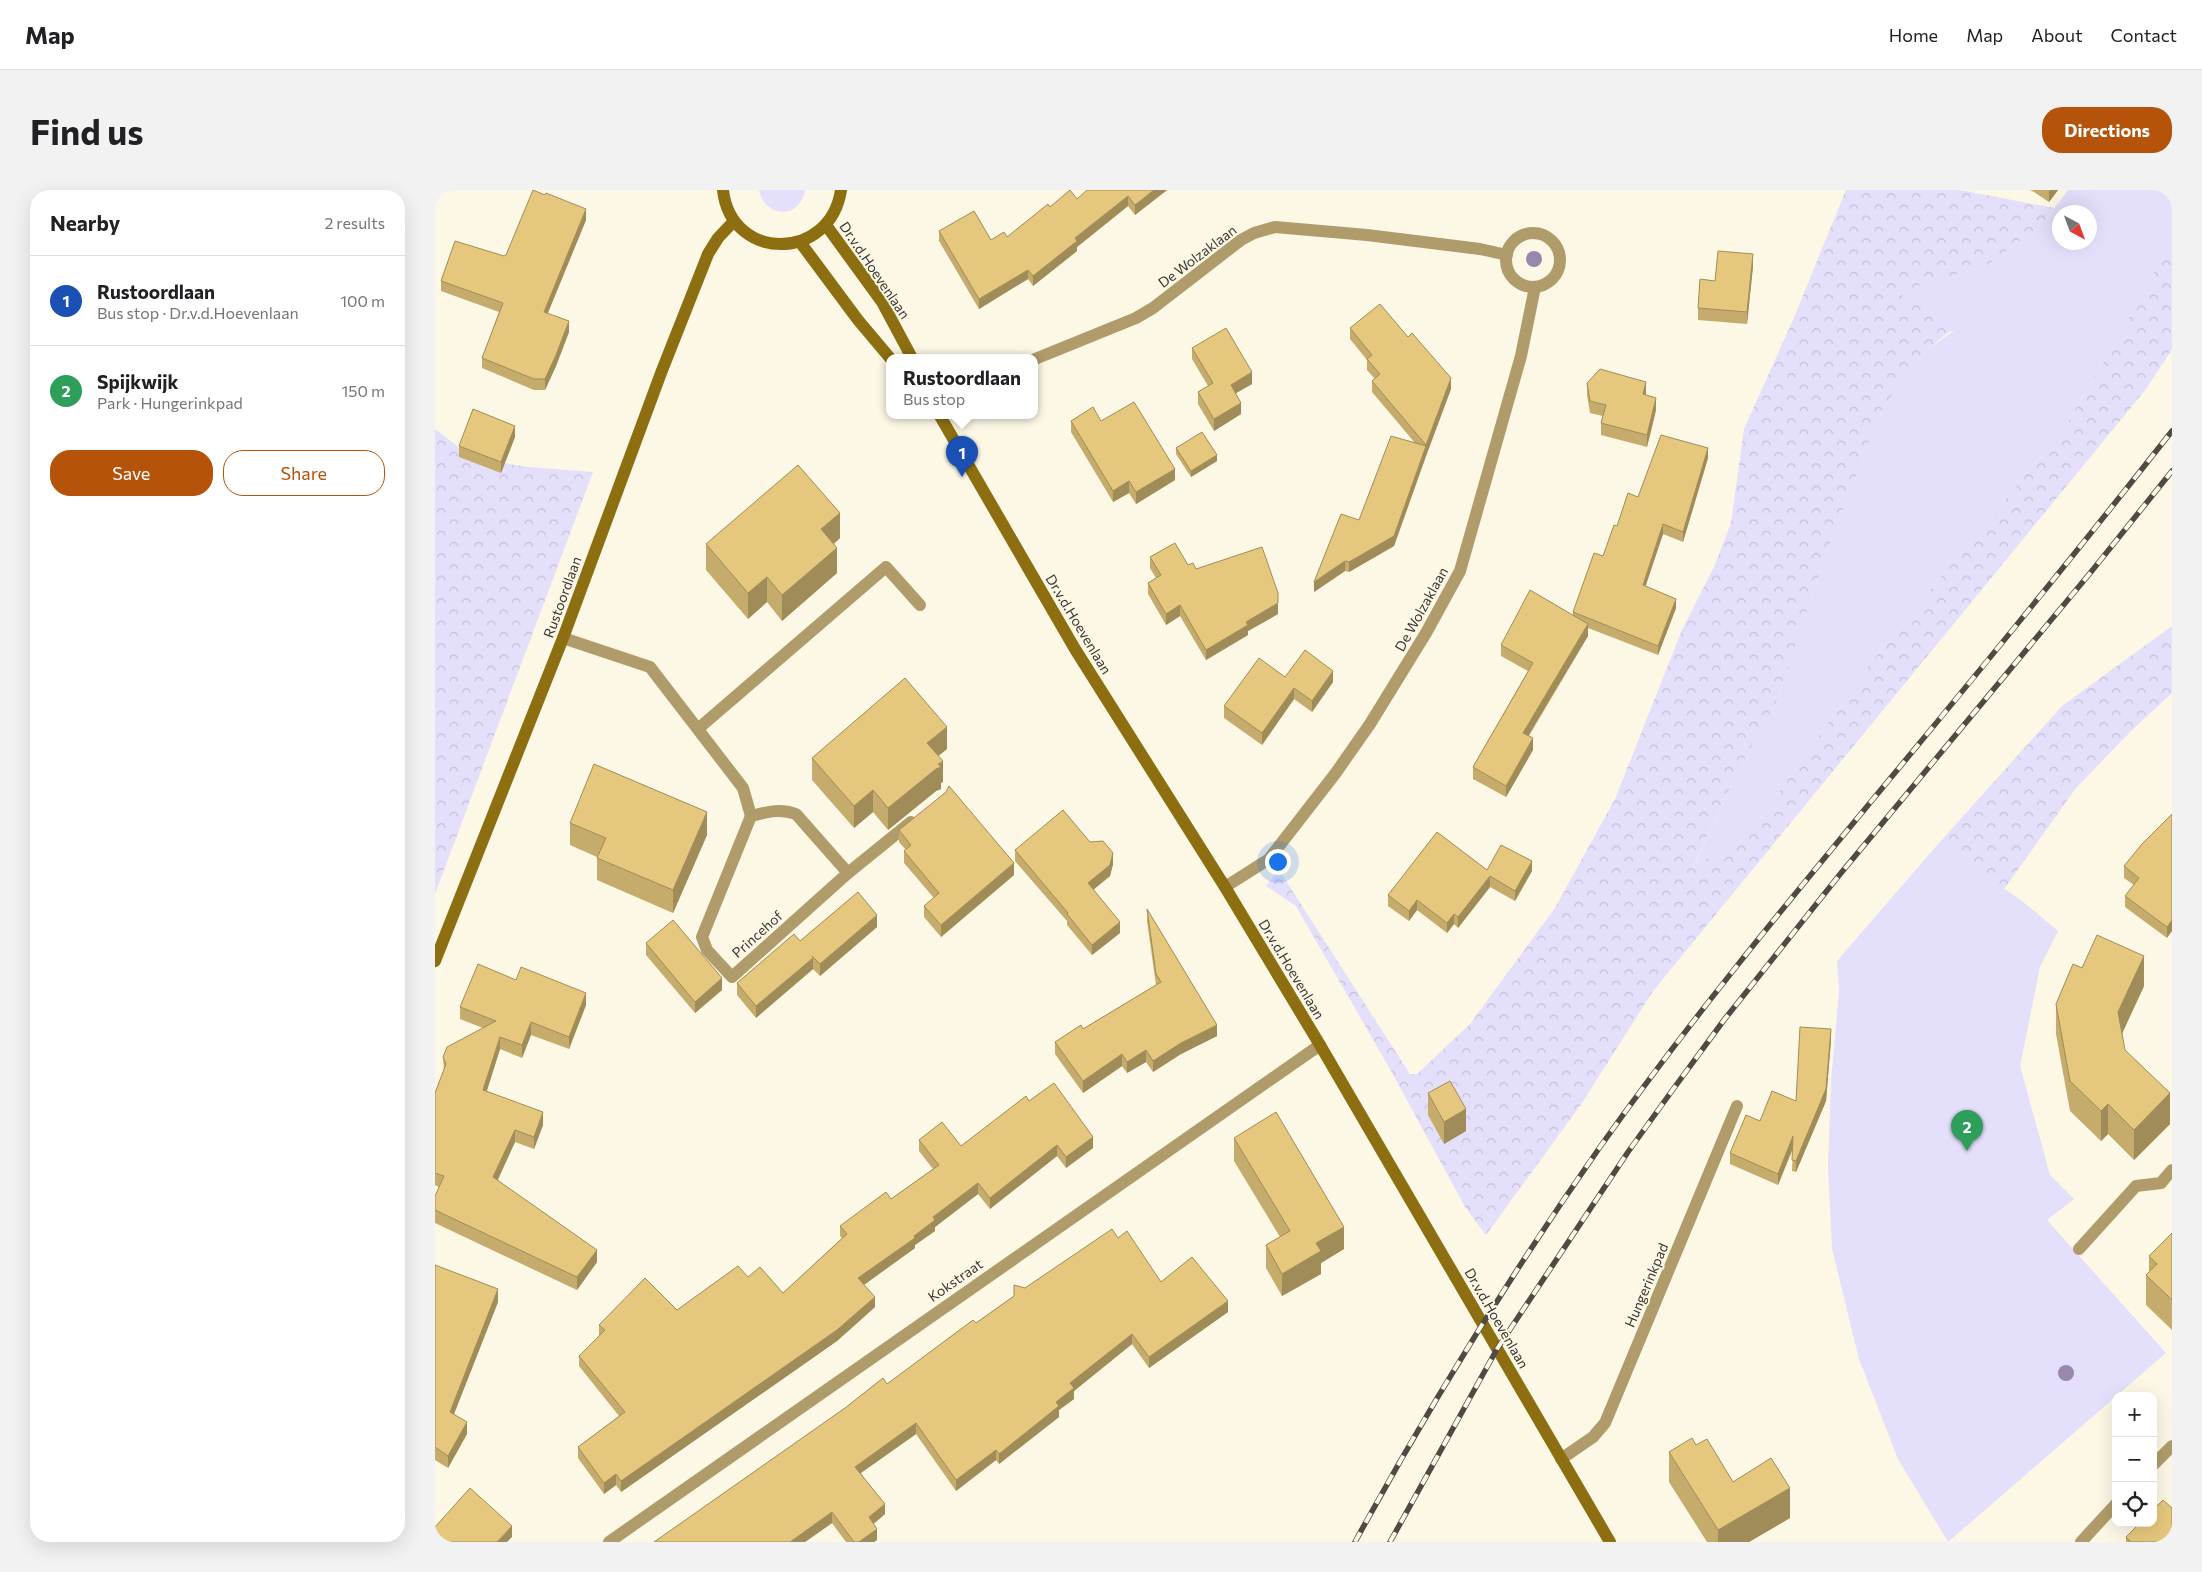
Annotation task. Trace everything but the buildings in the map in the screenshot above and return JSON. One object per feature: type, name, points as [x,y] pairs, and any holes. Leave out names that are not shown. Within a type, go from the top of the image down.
[{"type":"street","points":[[723,190],[726,205],[734,220],[748,234],[764,242],[782,244],[799,242],[819,232],[836,210],[841,190]]},
{"type":"street","name":"Rustoordlaan","points":[[435,961],[563,638],[661,373],[708,254],[718,238],[734,220]]},
{"type":"street","name":"Dr.v.d.Hoevenlaan","points":[[826,225],[882,302],[911,354]]},
{"type":"street","name":"De Wolzaklaan","points":[[1038,358],[1136,318],[1153,308],[1241,240],[1254,232],[1275,227],[1367,235],[1480,249],[1507,255]]},
{"type":"street","points":[[1527,234],[1539,234],[1550,239],[1558,248],[1560,260],[1558,272],[1550,281],[1535,287],[1527,286],[1517,281],[1509,272],[1507,264],[1509,249],[1517,239],[1527,234]]},
{"type":"street","points":[[799,242],[858,320],[887,354]]},
{"type":"street","name":"De Wolzaklaan","points":[[1225,886],[1269,859],[1335,774],[1370,724],[1426,633],[1460,571],[1521,356],[1535,287]]},
{"type":"street","name":"Dr.v.d.Hoevenlaan","points":[[942,419],[1075,649],[1225,886],[1320,1045],[1610,1542]]},
{"type":"street","points":[[699,728],[886,567],[920,605]]},
{"type":"street","points":[[563,638],[650,667],[699,728],[743,788],[751,816],[787,810],[796,814],[848,873]]},
{"type":"street","name":"Princehof","points":[[751,816],[702,937],[707,950],[732,977],[848,873],[918,816]]},
{"type":"street","name":"Kokstraat","points":[[609,1542],[1320,1045]]},
{"type":"street","name":"Hungerinkpad","points":[[1561,1458],[1593,1437],[1605,1423],[1737,1106]]},
{"type":"street","points":[[2079,1249],[2136,1186],[2161,1182],[2172,1170]]},
{"type":"street","points":[[2157,1462],[2172,1446]]},
{"type":"street","points":[[2081,1542],[2112,1508]]},
{"type":"green space","points":[[759,190],[805,190],[802,200],[797,206],[783,212],[768,206]]},
{"type":"green space","points":[[1846,190],[1960,190],[2052,208],[2052,211],[2042,225],[1986,266],[1897,292],[1956,330],[1949,332],[1925,351],[1883,408],[1829,546],[1776,703],[1738,771],[1692,869],[1756,825],[1869,665],[2066,425],[2111,350],[2172,240],[2172,349],[2146,389],[1653,991],[1582,1103],[1486,1235],[1465,1207],[1390,1069],[1296,906],[1266,886],[1279,870],[1410,1074],[1417,1074],[1470,1024],[1555,908],[1615,799],[1682,630],[1714,567],[1731,523],[1744,429],[1793,320]]},
{"type":"green space","points":[[2068,190],[2172,190],[2172,240],[2111,350],[2066,425],[1869,665],[1756,825],[1692,870],[1738,771],[1776,703],[1829,546],[1883,408],[1925,351],[1955,330],[1896,292],[1986,266],[2042,225],[2052,212],[2052,250],[2097,250],[2097,205],[2057,205]]},
{"type":"green space","points":[[435,429],[473,458],[528,467],[593,472],[435,894]]},
{"type":"green space","points":[[2172,626],[2172,693],[2131,731],[2076,788],[2004,889],[1939,843],[2062,706]]},
{"type":"green space","points":[[1939,843],[2022,901],[2058,931],[2040,967],[2020,1066],[2050,1175],[2074,1199],[2047,1220],[2166,1353],[2121,1392],[2112,1392],[2112,1400],[1948,1542],[1898,1459],[1859,1359],[1832,1249],[1828,1167],[1831,1082],[1839,991],[1837,961]]},
{"type":"railway","points":[[1355,1542],[1412,1441],[1472,1341],[1567,1195],[1633,1101],[1771,923],[2027,613],[2172,431]]},
{"type":"railway","points":[[1390,1542],[1497,1349],[1628,1152],[1674,1088],[1724,1020],[1841,873],[2091,572],[2172,471]]},
{"type":"place","name":"Rustoordlaan","points":[[962,477]]},
{"type":"place","name":"Spijkwijk","points":[[1967,1151]]}]
